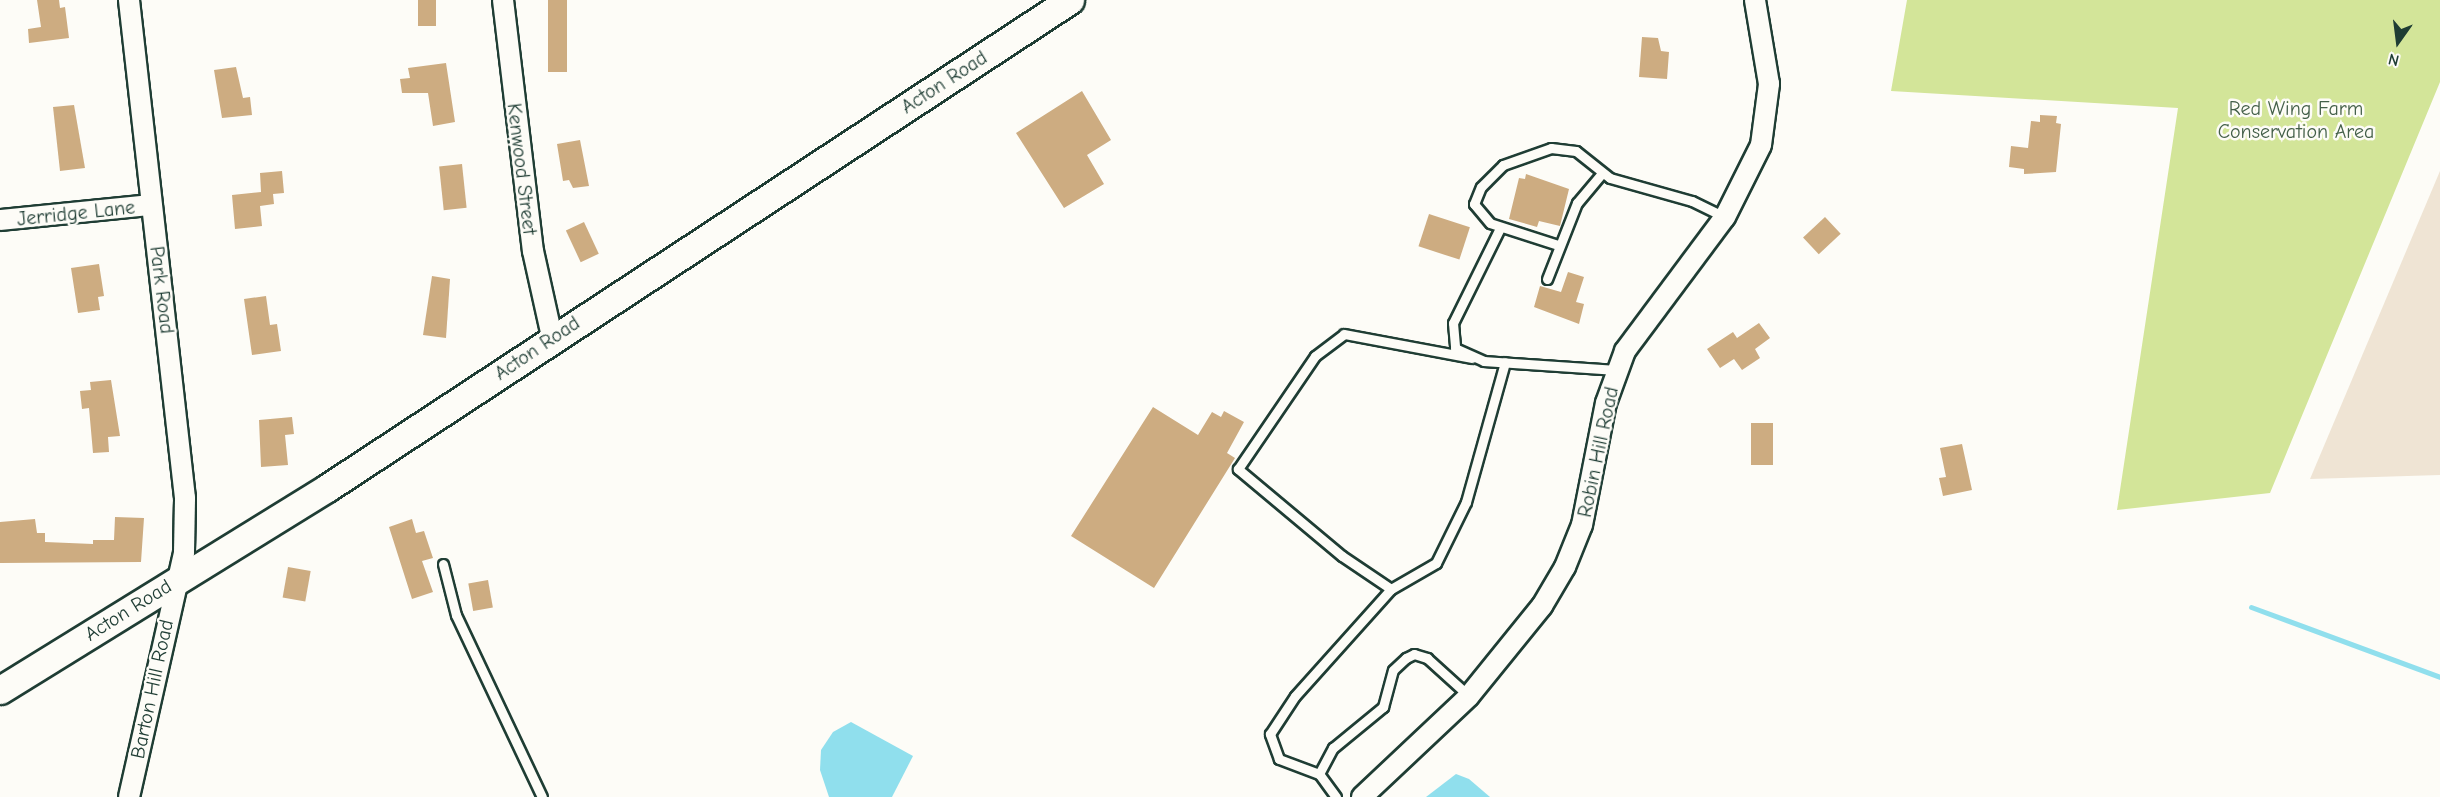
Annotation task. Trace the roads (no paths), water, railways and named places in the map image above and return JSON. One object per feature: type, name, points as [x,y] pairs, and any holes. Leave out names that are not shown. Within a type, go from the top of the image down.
[{"type":"main road","name":"Acton Road","points":[[0,690],[327,488],[552,337],[1070,0]]},
{"type":"street","name":"Park Road","points":[[129,0],[151,205],[184,469],[184,552],[177,580]]},
{"type":"street","name":"Kenwood Street","points":[[503,0],[534,262],[552,337]]},
{"type":"street","name":"Robin Hill Road","points":[[1362,797],[1469,696],[1542,606],[1565,567],[1582,525],[1616,370],[1653,309],[1725,217],[1761,145],[1768,106],[1767,61],[1755,0]]},
{"type":"street","name":"Jerridge Lane","points":[[0,220],[151,205]]},
{"type":"street","name":"Barton Hill Road","points":[[129,797],[177,580]]},
{"type":"lane","points":[[1558,245],[1500,228],[1482,218],[1474,204],[1481,187],[1503,165],[1537,151],[1567,148],[1587,158],[1602,173],[1725,217]]},
{"type":"lane","points":[[1547,279],[1558,245],[1584,190],[1602,173]]},
{"type":"lane","points":[[1472,358],[1455,348],[1450,332],[1500,228]]},
{"type":"lane","points":[[1391,590],[1342,556],[1238,469],[1315,356],[1344,334],[1472,358],[1616,370]]},
{"type":"lane","points":[[1336,797],[1319,774],[1279,759],[1270,734],[1295,696],[1391,590],[1436,562],[1466,502],[1505,362]]},
{"type":"lane","points":[[443,564],[456,615],[542,797]]},
{"type":"lane","points":[[1319,774],[1333,748],[1383,707],[1393,670],[1406,658],[1414,654],[1427,658],[1469,696]]},
{"type":"water","points":[[851,722],[913,756],[892,797],[829,797],[820,770],[821,750],[833,732]]},
{"type":"water","points":[[1456,774],[1469,779],[1490,797],[1426,797]]},
{"type":"waterway","points":[[2251,607],[2440,677]]},
{"type":"park label","name":"Red Wing Farm Conservation Area","points":[[2296,120]]}]
